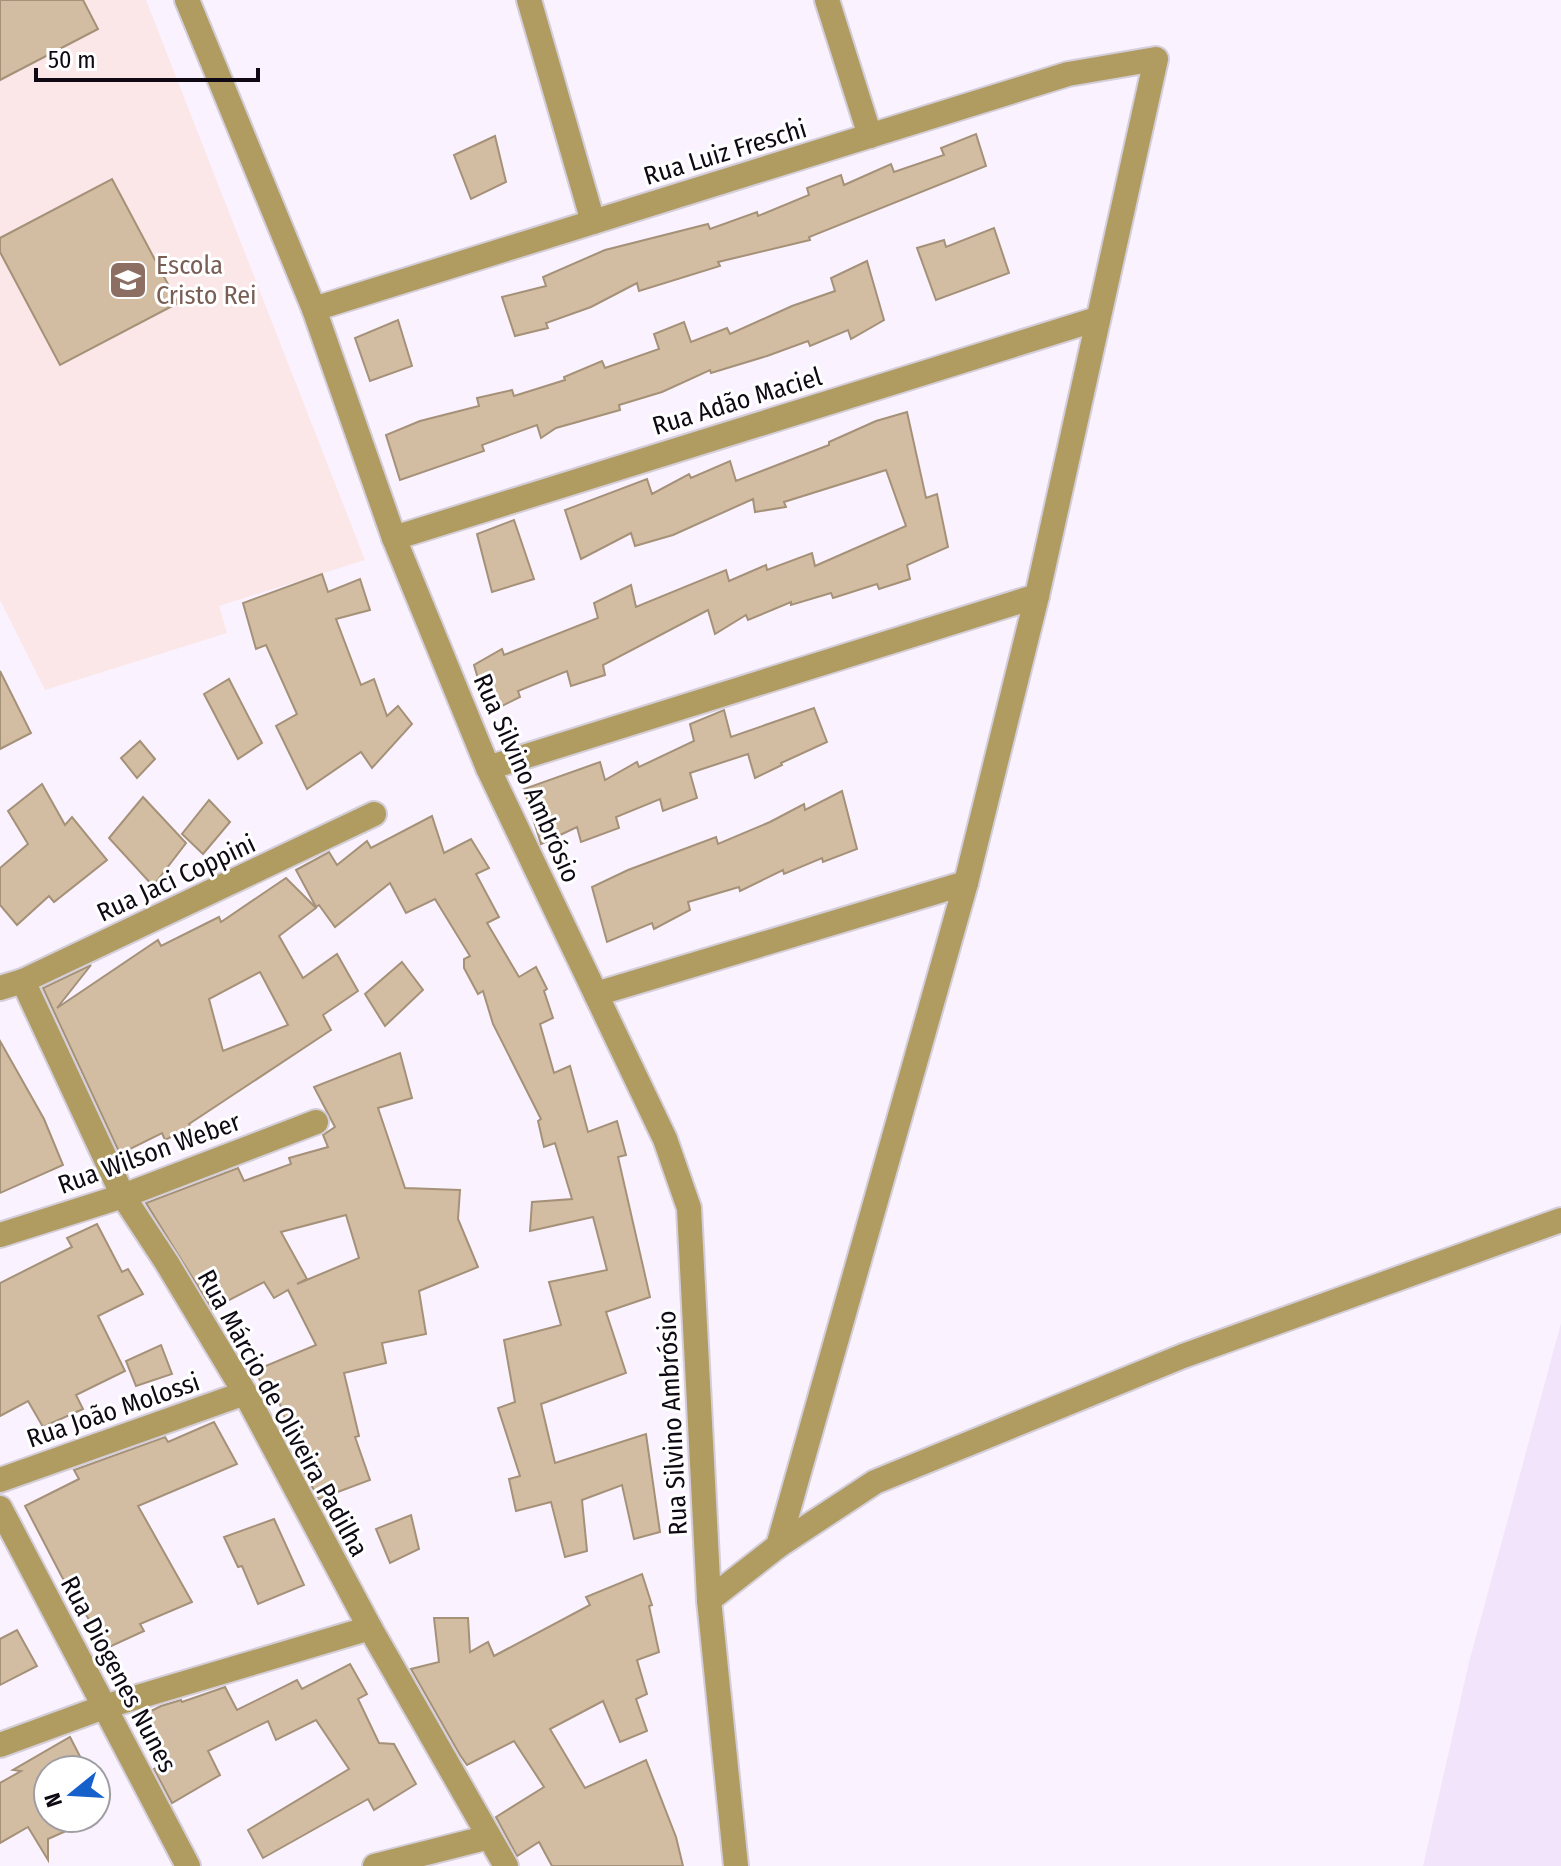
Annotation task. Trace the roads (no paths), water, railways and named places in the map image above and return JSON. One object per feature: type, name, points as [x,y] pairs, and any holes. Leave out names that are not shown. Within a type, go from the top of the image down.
[{"type":"street","name":"Rua Silvino Ambrósio","points":[[187,0],[314,309],[394,538],[488,768],[665,1139],[689,1208],[709,1600],[736,1866]]},
{"type":"street","points":[[529,0],[593,222]]},
{"type":"street","points":[[827,0],[870,136]]},
{"type":"street","name":"Rua Luiz Freschi","points":[[314,309],[1068,74],[1156,59],[1097,319]]},
{"type":"street","points":[[778,1546],[966,883],[1037,596],[1097,319]]},
{"type":"street","name":"Rua Adão Maciel","points":[[394,538],[1097,319]]},
{"type":"street","points":[[488,768],[1037,596]]},
{"type":"street","name":"Rua Jaci Coppini","points":[[12,985],[374,814]]},
{"type":"street","points":[[596,994],[966,883]]},
{"type":"street","name":"Rua Márcio de Oliveira Padilha","points":[[12,985],[123,1196],[245,1393],[370,1628],[506,1866]]},
{"type":"street","name":"Rua Wilson Weber","points":[[0,1235],[123,1196],[316,1122]]},
{"type":"street","points":[[709,1600],[778,1546],[875,1482],[1183,1356],[1561,1220]]},
{"type":"street","name":"Rua João Molossi","points":[[0,1480],[245,1393]]},
{"type":"street","name":"Rua Diogenes Nunes","points":[[0,1508],[188,1866]]},
{"type":"street","points":[[0,1745],[104,1707],[370,1628]]},
{"type":"street","points":[[375,1866],[489,1837]]},
{"type":"place","name":"Escola Cristo Rei","points":[[128,280]]}]
